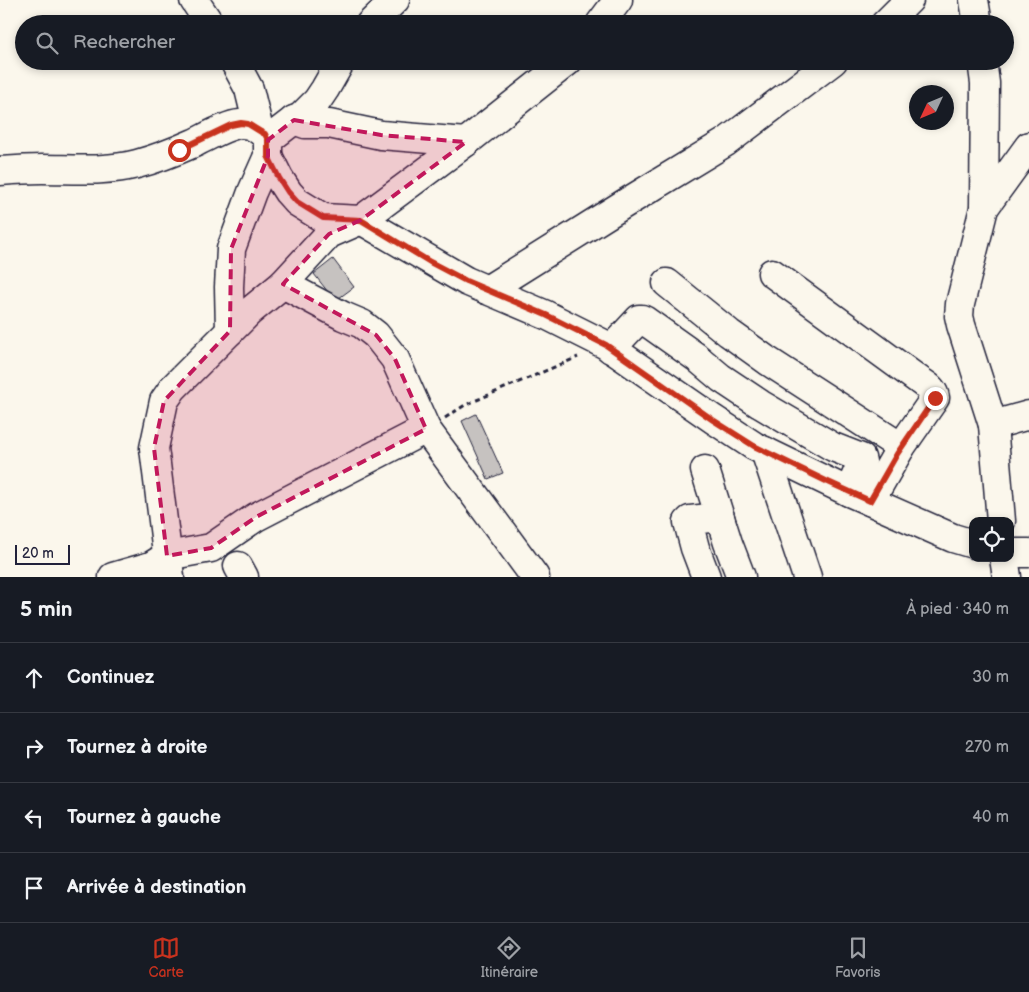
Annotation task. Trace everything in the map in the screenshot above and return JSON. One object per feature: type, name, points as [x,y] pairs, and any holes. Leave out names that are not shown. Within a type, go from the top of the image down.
[{"type":"street","points":[[194,0],[204,15]]},
{"type":"street","points":[[379,15],[395,0]]},
{"type":"street","points":[[607,15],[618,0]]},
{"type":"street","points":[[974,0],[976,15]]},
{"type":"street","points":[[239,70],[249,89],[265,142],[279,178],[297,202],[323,218],[361,220],[430,262],[466,281],[546,315],[609,347],[713,420],[754,446],[859,496],[953,538],[969,543]]},
{"type":"street","points":[[230,331],[229,286],[231,249],[252,192],[265,142],[294,120],[301,117],[317,101],[336,70]]},
{"type":"street","points":[[169,567],[154,448],[164,401],[183,378],[249,312],[283,284],[329,234],[361,220],[466,142],[557,70]]},
{"type":"street","points":[[487,290],[726,142],[821,70]]},
{"type":"street","points":[[983,70],[985,83],[984,208],[960,304],[959,316],[993,426],[1001,517]]},
{"type":"street","points":[[294,120],[306,124],[329,124],[381,135],[466,142]]},
{"type":"street","points":[[0,171],[109,169],[137,164],[179,150],[231,125],[241,123],[248,124],[265,142]]},
{"type":"street","points":[[984,208],[1029,146]]},
{"type":"street","points":[[772,273],[931,389],[934,394],[935,398],[902,447],[859,496]]},
{"type":"street","points":[[667,283],[729,333],[768,361],[902,447]]},
{"type":"street","points":[[283,284],[362,324],[376,335],[395,359],[426,429],[527,574]]},
{"type":"street","points":[[609,347],[638,319],[642,318],[696,357],[721,378],[760,404],[833,447],[861,458],[859,496]]},
{"type":"street","points":[[993,426],[1029,415]]},
{"type":"street","points":[[113,577],[151,566],[169,567],[211,548],[256,516],[426,429]]},
{"type":"street","points":[[765,451],[807,577]]},
{"type":"street","points":[[705,470],[741,577]]},
{"type":"street","points":[[706,577],[688,522],[690,520],[720,517]]},
{"type":"street","points":[[1014,553],[1029,553]]},
{"type":"street","points":[[1005,562],[1007,577]]},
{"type":"path","points":[[426,429],[465,405],[609,347]]},
{"type":"highlighted area","points":[[294,120],[381,135],[466,142],[361,220],[329,234],[283,284],[376,335],[395,359],[426,429],[256,517],[211,548],[167,556],[154,448],[164,401],[230,331],[231,249],[268,156],[268,140]]},
{"type":"building","points":[[333,259],[354,287],[335,301],[314,274]]},
{"type":"building","points":[[476,414],[503,473],[488,479],[462,421]]},
{"type":"route","points":[[179,150],[231,125],[248,124],[265,134],[268,140],[268,156],[288,192],[297,202],[323,218],[361,220],[430,262],[466,281],[546,315],[606,345],[713,420],[754,446],[870,501],[912,430],[935,398]]}]
